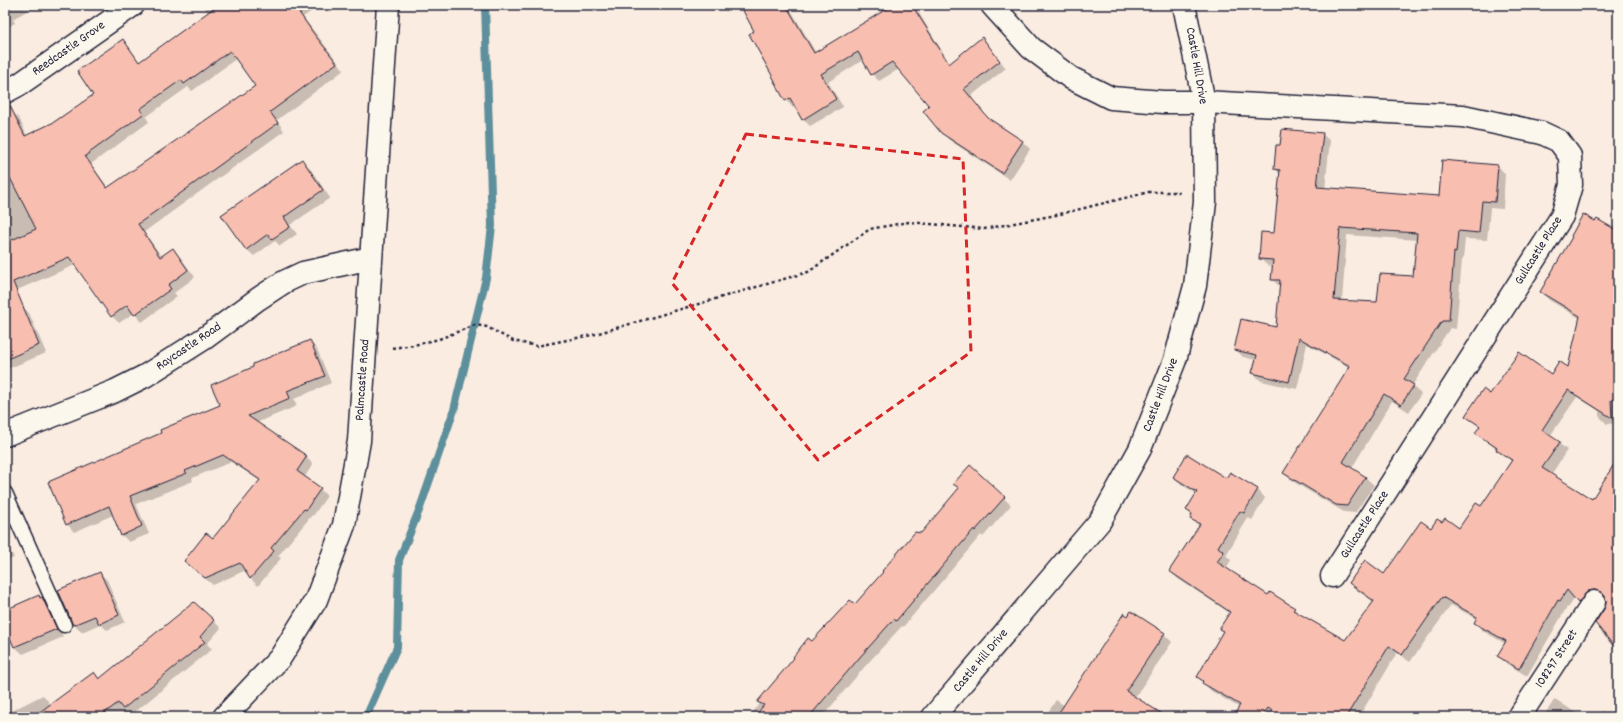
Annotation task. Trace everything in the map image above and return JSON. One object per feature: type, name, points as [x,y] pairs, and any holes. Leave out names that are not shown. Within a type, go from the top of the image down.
[{"type":"street","name":"Reedcastle Grove","points":[[5,92],[20,84],[133,5]]},
{"type":"street","name":"Palmcastle Road","points":[[224,717],[280,658],[316,600],[344,525],[359,441],[388,5]]},
{"type":"street","name":"Gullcastle Place","points":[[992,5],[1031,48],[1071,78],[1111,98],[1162,102],[1204,102],[1463,116],[1542,133],[1559,141],[1570,156],[1571,185],[1562,216],[1332,576]]},
{"type":"street","name":"Castle Hill Drive","points":[[942,714],[1100,521],[1140,449],[1175,360],[1195,286],[1205,192],[1204,102],[1184,5]]},
{"type":"street","name":"Raycastle Road","points":[[5,435],[115,391],[145,376],[205,338],[284,282],[303,273],[371,258]]},
{"type":"street","name":"108297 Street","points":[[1519,717],[1594,602]]},
{"type":"lane","points":[[5,493],[64,625]]},
{"type":"path","points":[[365,350],[414,345],[439,339],[474,325],[487,327],[513,341],[537,346],[592,335],[808,272],[870,229],[909,222],[984,229],[1056,216],[1149,192],[1205,192]]},
{"type":"highlighted area","points":[[746,134],[963,159],[971,352],[818,460],[672,283]]},
{"type":"building","points":[[218,5],[294,5],[314,34],[337,63],[270,112],[278,123],[138,224],[160,257],[173,248],[188,270],[168,285],[171,289],[134,315],[127,305],[111,317],[69,257],[13,282],[39,345],[5,360],[5,243],[36,229],[5,168],[5,104],[9,104],[25,136],[54,122],[93,95],[77,71],[123,39],[139,62]],"holes":[[[230,51],[255,86],[107,188],[85,156],[143,114],[140,109],[181,80],[184,84]]]},
{"type":"building","points":[[740,5],[786,5],[814,53],[893,5],[912,5],[949,64],[982,37],[1000,61],[964,89],[988,118],[1023,141],[1002,173],[941,133],[923,111],[929,106],[892,62],[871,75],[858,52],[821,74],[836,99],[802,120],[790,98],[785,101],[774,81],[749,34],[754,31]]},
{"type":"building","points":[[1282,129],[1323,133],[1317,187],[1439,196],[1442,160],[1498,165],[1495,202],[1482,201],[1479,233],[1458,231],[1456,253],[1454,252],[1449,321],[1442,321],[1404,379],[1414,385],[1401,405],[1384,394],[1343,462],[1366,477],[1347,506],[1336,505],[1283,473],[1350,366],[1299,338],[1289,382],[1252,373],[1257,355],[1234,350],[1241,319],[1276,327],[1280,280],[1271,280],[1273,260],[1259,259],[1261,232],[1274,233],[1280,170],[1274,169],[1276,145],[1280,145]],"holes":[[[1340,228],[1417,233],[1413,276],[1380,274],[1377,302],[1334,300]]]},
{"type":"building","points":[[302,159],[323,190],[284,217],[290,227],[272,239],[268,234],[246,250],[221,215]]},
{"type":"building","points":[[1583,214],[1595,221],[1597,219],[1618,231],[1618,399],[1611,400],[1612,418],[1568,390],[1542,430],[1560,442],[1542,468],[1592,499],[1618,458],[1618,651],[1595,623],[1604,609],[1606,602],[1605,596],[1601,592],[1595,590],[1588,591],[1578,603],[1567,590],[1560,601],[1558,600],[1519,669],[1497,656],[1506,641],[1474,623],[1477,617],[1442,597],[1402,655],[1389,646],[1346,717],[1281,717],[1268,708],[1261,717],[1233,717],[1240,705],[1202,683],[1203,681],[1197,677],[1223,631],[1219,629],[1230,612],[1169,571],[1200,524],[1190,519],[1192,514],[1186,510],[1197,492],[1173,477],[1187,454],[1226,478],[1230,472],[1258,489],[1244,513],[1240,511],[1218,547],[1224,552],[1217,562],[1268,595],[1270,592],[1295,608],[1293,610],[1345,640],[1374,601],[1349,583],[1365,560],[1384,574],[1421,521],[1431,528],[1437,519],[1442,522],[1445,518],[1459,528],[1476,503],[1481,506],[1512,460],[1496,450],[1497,448],[1475,433],[1480,426],[1465,416],[1483,389],[1490,394],[1519,352],[1551,374],[1559,361],[1568,367],[1580,316],[1540,292],[1572,237],[1571,236]]},
{"type":"building","points":[[310,340],[325,376],[287,391],[290,398],[248,416],[307,456],[297,471],[321,488],[306,510],[304,509],[271,548],[274,551],[250,579],[240,563],[205,578],[184,561],[206,533],[213,538],[260,480],[223,455],[185,471],[187,473],[130,496],[142,526],[121,536],[109,506],[66,525],[48,482],[161,433],[160,430],[220,405],[211,385],[253,367],[253,364]]},
{"type":"building","points":[[970,465],[1005,497],[975,531],[974,529],[896,621],[894,619],[809,717],[754,717],[764,705],[757,702],[794,658],[793,657],[808,638],[812,641],[850,600],[855,604],[915,532],[921,533],[959,488],[953,484]]},
{"type":"building","points":[[100,572],[119,615],[99,624],[95,616],[73,625],[58,590]]},
{"type":"building","points":[[39,595],[40,598],[42,597],[57,629],[14,647],[5,626],[5,610]]},
{"type":"building","points":[[194,602],[214,620],[200,637],[205,642],[123,709],[118,703],[99,717],[33,717],[94,672],[99,679]]},
{"type":"building","points":[[1131,611],[1165,633],[1126,691],[1167,717],[1056,717],[1124,613],[1128,616]]},
{"type":"waterway","points":[[366,717],[397,647],[399,560],[420,508],[454,410],[486,278],[492,226],[485,5]]}]
